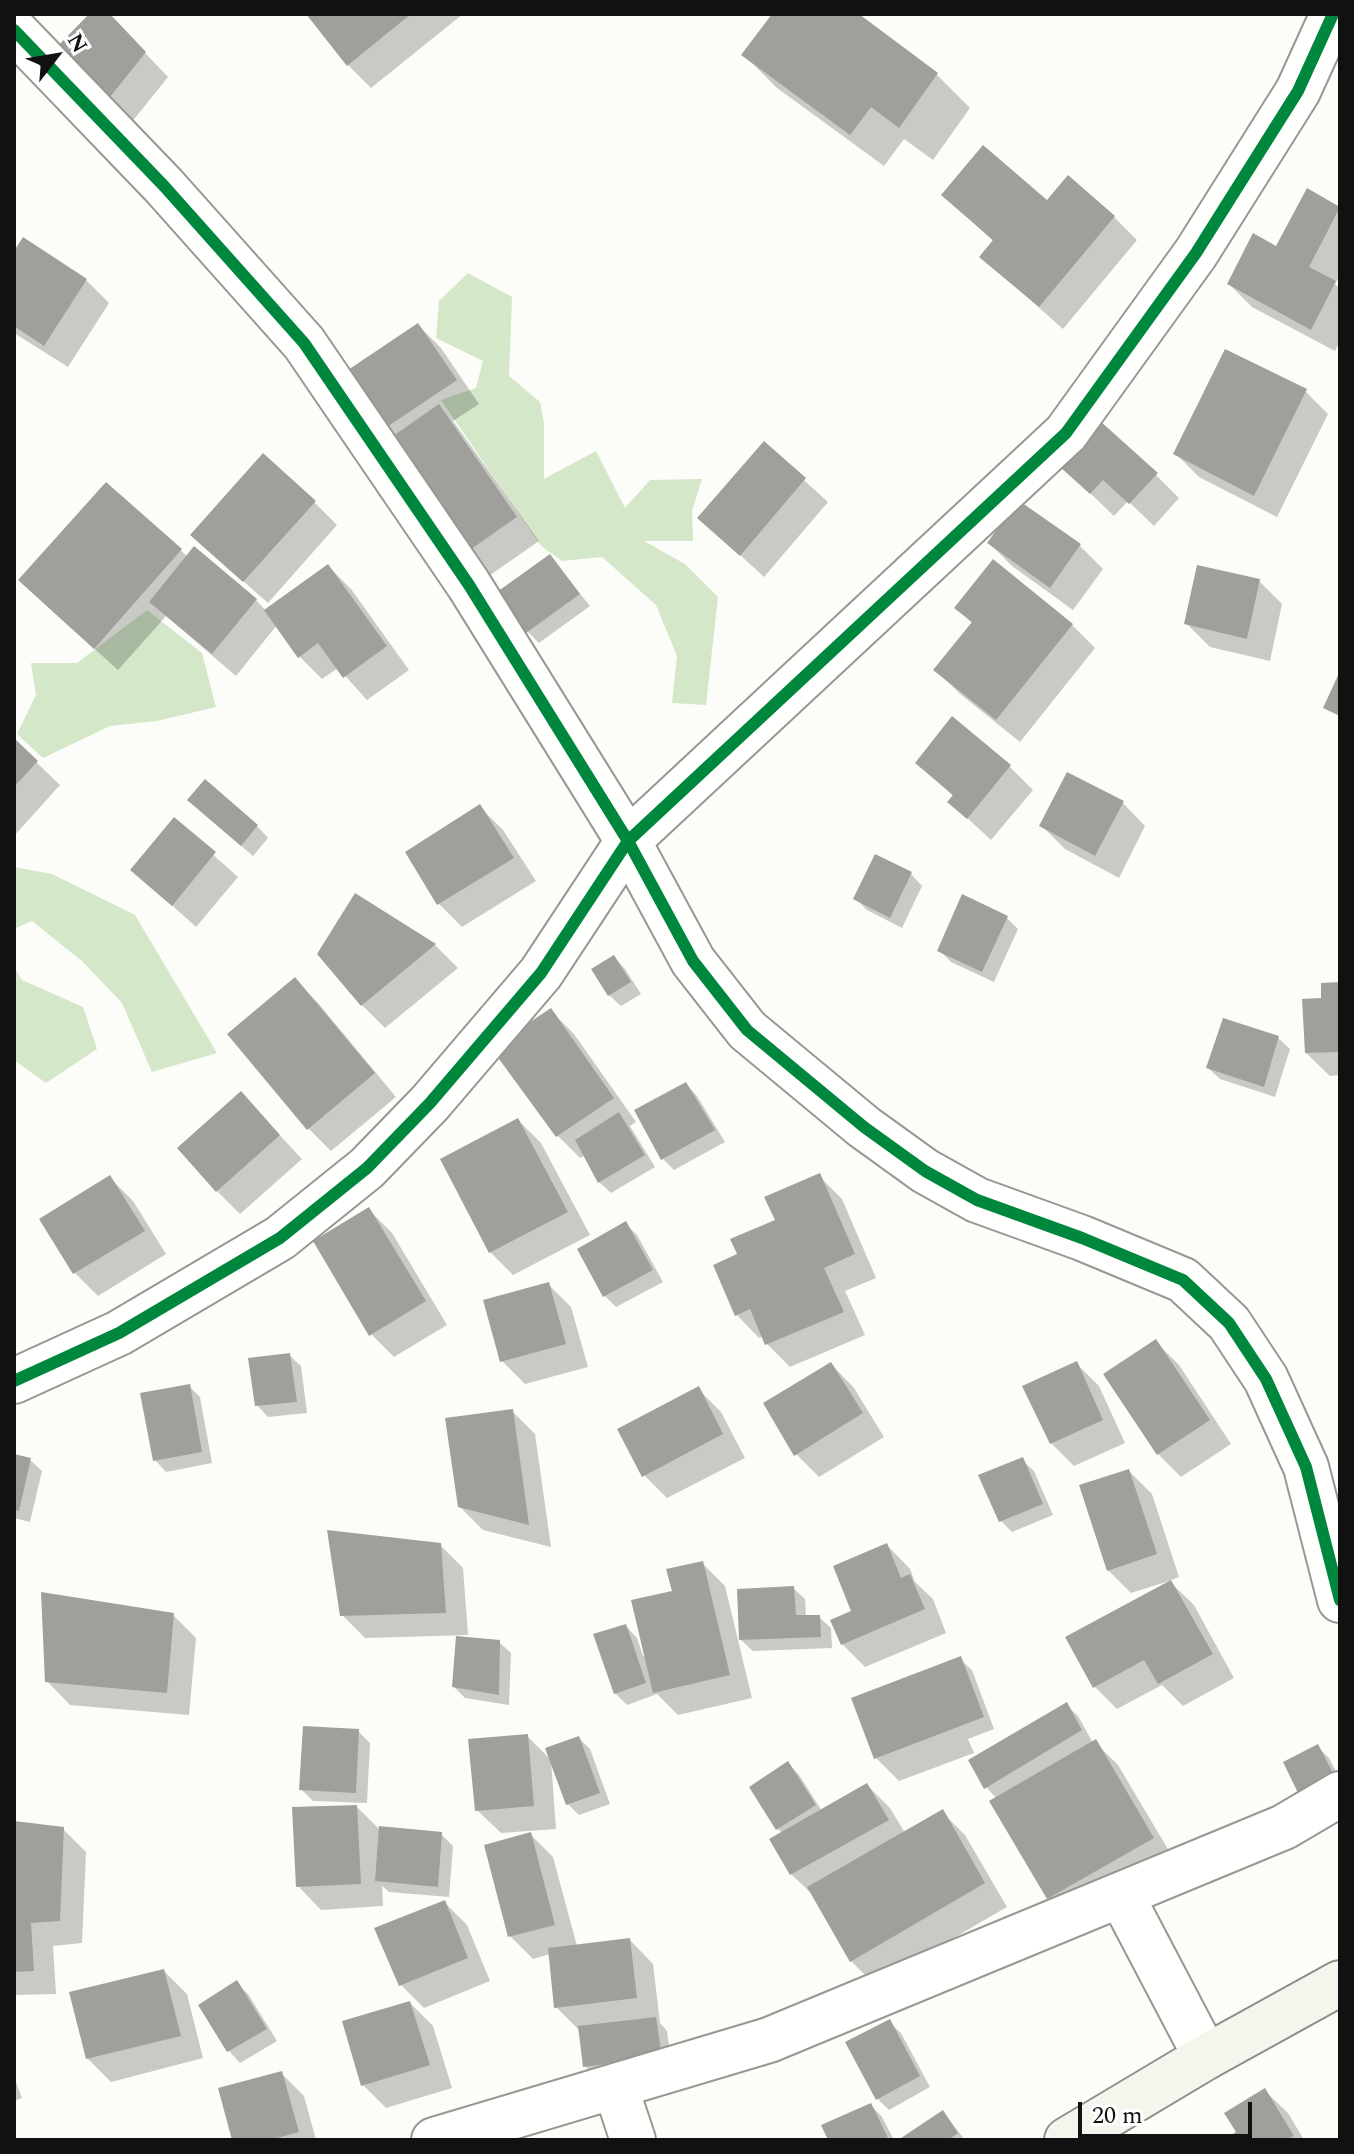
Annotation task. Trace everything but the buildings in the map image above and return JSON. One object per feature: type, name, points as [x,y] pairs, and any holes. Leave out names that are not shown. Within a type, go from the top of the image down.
[{"type":"main road","points":[[1067,2140],[1206,2057],[1340,1983]]},
{"type":"street","points":[[14,1381],[119,1333],[267,1246],[367,1168],[430,1103],[541,973],[628,841],[1066,433],[1196,253],[1298,91],[1333,14]]},
{"type":"street","points":[[14,30],[164,186],[304,343],[469,585],[628,841],[693,961],[747,1030],[864,1127],[925,1171],[977,1200],[1082,1238],[1183,1280],[1229,1323],[1266,1379],[1306,1467],[1340,1600]]},
{"type":"street","points":[[434,2140],[769,2040],[1284,1827],[1340,1794]]},
{"type":"street","points":[[1121,1895],[1206,2057]]},
{"type":"street","points":[[615,2086],[633,2140]]},
{"type":"green space","points":[[468,273],[512,297],[509,376],[540,402],[544,424],[544,479],[596,451],[625,508],[650,480],[702,479],[692,511],[693,541],[644,541],[685,564],[718,597],[706,705],[672,703],[677,656],[656,605],[602,557],[562,561],[541,546],[441,400],[476,388],[483,361],[436,338],[439,301]]},
{"type":"green space","points":[[147,610],[202,653],[216,707],[157,721],[110,726],[43,758],[17,734],[36,695],[31,663],[77,663]]},
{"type":"green space","points":[[14,867],[52,874],[135,915],[217,1053],[152,1072],[122,1003],[83,962],[32,921],[14,929]]},
{"type":"green space","points":[[14,967],[22,980],[83,1007],[97,1049],[46,1083],[14,1060]]},
{"type":"cycle path","points":[[14,1381],[119,1333],[280,1238],[367,1168],[430,1103],[541,973],[628,841],[1066,433],[1196,253],[1298,91],[1333,14]]},
{"type":"cycle path","points":[[14,30],[164,186],[304,343],[469,585],[628,841],[693,961],[747,1030],[864,1127],[925,1171],[977,1200],[1082,1238],[1183,1280],[1229,1323],[1266,1379],[1306,1467],[1340,1600]]}]
